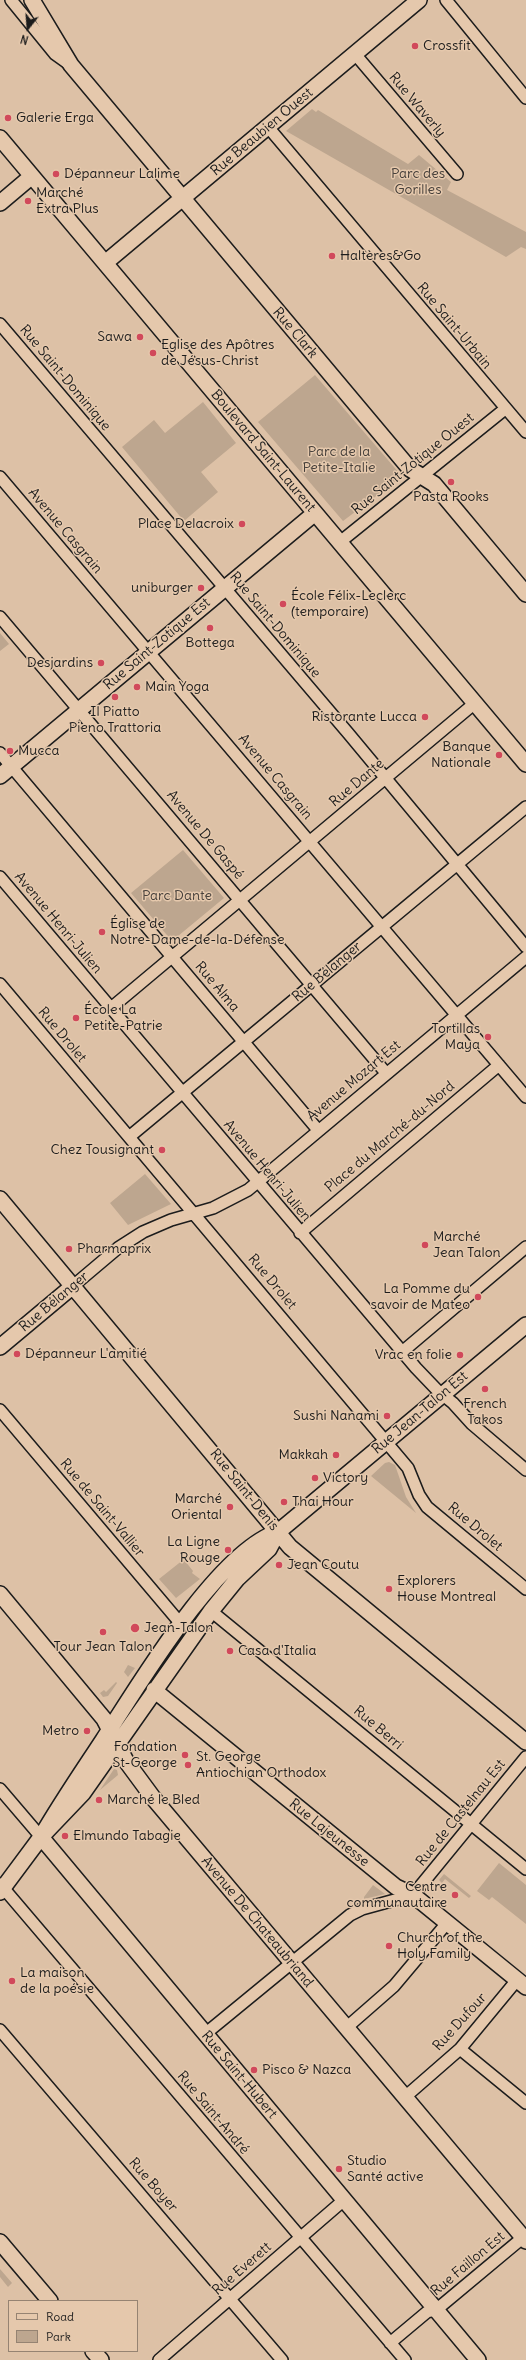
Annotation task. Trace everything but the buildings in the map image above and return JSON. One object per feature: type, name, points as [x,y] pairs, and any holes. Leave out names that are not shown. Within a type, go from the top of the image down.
[{"type":"main road","name":"Rue Clark","points":[[32,0],[71,65],[410,469],[434,484],[526,594]]},
{"type":"main road","name":"Rue Beaubien Ouest","points":[[105,263],[418,0]]},
{"type":"main road","name":"Boulevard Saint-Laurent","points":[[0,138],[526,764]]},
{"type":"main road","points":[[0,203],[32,176]]},
{"type":"main road","name":"Rue Saint-Zotique Est","points":[[6,771],[315,513]]},
{"type":"main road","name":"Rue Saint-Denis","points":[[0,1199],[290,1546],[309,1564],[526,1742]]},
{"type":"main road","name":"Rue Bélanger","points":[[0,1347],[73,1286]]},
{"type":"main road","name":"Rue Jean-Talon Est","points":[[1,1888],[41,1837],[83,1793],[211,1611],[237,1579],[269,1549],[278,1532],[525,1328]]},
{"type":"main road","name":"Rue Jean-Talon Est","points":[[41,1837],[72,1785],[181,1624],[220,1576],[265,1536],[278,1532]]},
{"type":"main road","name":"Avenue De Chateaubriand","points":[[0,1594],[104,1719],[126,1761],[154,1799],[291,1963],[525,2238]]},
{"type":"main road","name":"Rue Lajeunesse","points":[[154,1690],[396,1887],[413,1895],[521,1983]]},
{"type":"main road","name":"Rue Saint-Hubert","points":[[41,1837],[478,2360]]},
{"type":"main road","points":[[0,2242],[49,2300]]},
{"type":"main road","points":[[94,2352],[101,2360]]},
{"type":"street","name":"Rue Clark","points":[[11,0],[55,54],[71,65]]},
{"type":"street","points":[[446,0],[526,98]]},
{"type":"street","name":"Rue Waverly","points":[[354,54],[457,174]]},
{"type":"street","name":"Rue Saint-Urbain","points":[[268,127],[526,432]]},
{"type":"street","name":"Rue Saint-Dominique","points":[[0,324],[386,779],[526,947]]},
{"type":"street","name":"Rue Saint-Zotique Ouest","points":[[340,542],[505,409]]},
{"type":"street","name":"Avenue Casgrain","points":[[0,477],[526,1097]]},
{"type":"street","name":"Avenue De Gaspé","points":[[0,617],[386,1073]]},
{"type":"street","name":"Rue Dante","points":[[111,1008],[475,703]]},
{"type":"street","name":"Rue Alma","points":[[0,753],[6,771],[172,957],[318,1130]]},
{"type":"street","name":"Rue Bélanger","points":[[129,1137],[526,807]]},
{"type":"street","name":"Avenue Henri-Julien","points":[[0,877],[402,1352],[443,1395],[454,1403],[472,1424],[526,1470]]},
{"type":"street","name":"Avenue Mozart Est","points":[[193,1214],[224,1203],[258,1182],[318,1130],[526,957]]},
{"type":"street","name":"Rue Drolet","points":[[0,984],[410,1471],[419,1495],[427,1507],[526,1589]]},
{"type":"street","name":"Place du Marché-du-Nord","points":[[300,1232],[499,1065]]},
{"type":"street","name":"Rue Bélanger","points":[[73,1286],[132,1238],[165,1222],[193,1214]]},
{"type":"street","points":[[402,1352],[526,1247]]},
{"type":"street","name":"Rue de Saint-Vallier","points":[[0,1410],[181,1624]]},
{"type":"street","name":"Rue Berri","points":[[211,1611],[526,1869]]},
{"type":"street","name":"Rue de Castelnau Est","points":[[413,1895],[526,1757]]},
{"type":"street","name":"Rue Saint-Hubert","points":[[0,1789],[41,1837]]},
{"type":"street","name":"Rue Saint-André","points":[[1,1888],[404,2360]]},
{"type":"street","points":[[205,2034],[352,1913],[413,1895]]},
{"type":"street","points":[[346,2028],[390,1990],[447,1923]]},
{"type":"street","name":"Rue Dufour","points":[[405,2097],[460,2049],[521,1983]]},
{"type":"street","name":"Rue Boyer","points":[[0,2030],[282,2360]]},
{"type":"street","points":[[460,2049],[526,2103]]},
{"type":"street","name":"Rue Everett","points":[[159,2360],[344,2200]]},
{"type":"street","name":"Rue Faillon Est","points":[[390,2343],[427,2312],[436,2310],[525,2238]]},
{"type":"green space","name":"Parc des Gorilles","points":[[312,109],[316,112],[318,110],[408,164],[419,155],[451,182],[447,190],[526,232],[526,249],[521,247],[506,257],[286,131]]},
{"type":"green space","name":"Parc de la Petite-Italie","points":[[315,375],[400,474],[400,478],[343,521],[258,422]]},
{"type":"green space","points":[[203,402],[236,443],[201,472],[218,492],[184,521],[122,447],[154,420],[165,433]]},
{"type":"green space","points":[[0,633],[9,644],[0,651]]},
{"type":"green space","name":"Parc Dante","points":[[183,850],[224,898],[172,941],[131,893]]},
{"type":"green space","points":[[145,1174],[171,1204],[128,1225],[110,1203]]},
{"type":"green space","points":[[389,1462],[395,1465],[406,1497],[416,1513],[371,1476],[385,1463]]},
{"type":"green space","points":[[193,1552],[185,1561],[193,1571],[192,1573],[200,1579],[176,1598],[159,1579]]},
{"type":"green space","points":[[128,1665],[135,1668],[128,1677],[124,1672]]},
{"type":"green space","points":[[116,1682],[117,1683],[108,1696],[103,1697],[100,1693],[104,1690],[106,1692]]},
{"type":"green space","points":[[114,1769],[117,1770],[118,1775],[100,1790]]},
{"type":"green space","points":[[499,1863],[526,1885],[526,1924],[492,1897],[489,1900],[477,1891]]},
{"type":"green space","points":[[444,1874],[471,1896],[469,1898],[445,1879],[442,1883],[439,1880]]},
{"type":"green space","points":[[373,1885],[385,1894],[364,1899],[364,1897]]},
{"type":"green space","points":[[0,2269],[12,2283],[8,2287],[0,2277]]},
{"type":"place","name":"Crossfit","points":[[415,46]]},
{"type":"place","name":"Galerie Erga","points":[[8,118]]},
{"type":"place","name":"Dépanneur Lalime","points":[[56,174]]},
{"type":"place","name":"Marché Extra Plus","points":[[28,201]]},
{"type":"place","name":"Haltères&Go","points":[[332,256]]},
{"type":"place","name":"Sawa","points":[[140,337]]},
{"type":"place","name":"Eglise des Apôtres de Jésus-Christ","points":[[153,353]]},
{"type":"place","name":"Pasta Pooks","points":[[451,482]]},
{"type":"place","name":"Place Delacroix","points":[[242,524]]},
{"type":"place","name":"uniburger","points":[[201,588]]},
{"type":"place","name":"École Félix-Leclerc (temporaire)","points":[[283,604]]},
{"type":"place","name":"Bottega","points":[[210,628]]},
{"type":"place","name":"Desjardins","points":[[101,663]]},
{"type":"place","name":"Main Yoga","points":[[137,687]]},
{"type":"place","name":"Il Piatto Pieno Trattoria","points":[[115,697]]},
{"type":"place","name":"Ristorante Lucca","points":[[425,717]]},
{"type":"place","name":"Mucca","points":[[10,751]]},
{"type":"place","name":"Banque Nationale","points":[[499,755]]},
{"type":"place","name":"Église de Notre-Dame-de-la-Défense","points":[[102,932]]},
{"type":"place","name":"École La Petite-Patrie","points":[[76,1018]]},
{"type":"place","name":"Tortillas Maya","points":[[488,1037]]},
{"type":"place","name":"Chez Tousignant","points":[[162,1150]]},
{"type":"place","name":"Marché Jean Talon","points":[[425,1245]]},
{"type":"place","name":"Pharmaprix","points":[[69,1249]]},
{"type":"place","name":"La Pomme du savoir de Mateo","points":[[478,1297]]},
{"type":"place","name":"Dépanneur L'amitié","points":[[17,1354]]},
{"type":"place","name":"Vrac en folie","points":[[460,1355]]},
{"type":"place","name":"French Takos","points":[[485,1389]]},
{"type":"place","name":"Sushi Nanami","points":[[387,1416]]},
{"type":"place","name":"Makkah","points":[[336,1455]]},
{"type":"place","name":"Victory","points":[[315,1478]]},
{"type":"place","name":"Thai Hour","points":[[284,1502]]},
{"type":"place","name":"Marché Oriental","points":[[230,1507]]},
{"type":"place","name":"La Ligne Rouge","points":[[228,1550]]},
{"type":"place","name":"Jean Coutu","points":[[279,1565]]},
{"type":"place","name":"Explorers House Montreal","points":[[389,1589]]},
{"type":"place","name":"Jean-Talon","points":[[135,1628]]},
{"type":"place","name":"Tour Jean Talon","points":[[103,1632]]},
{"type":"place","name":"Casa d'Italia","points":[[230,1651]]},
{"type":"place","name":"Metro","points":[[87,1731]]},
{"type":"place","name":"Fondation St-George","points":[[185,1755]]},
{"type":"place","name":"St. George Antiochian Orthodox","points":[[188,1765]]},
{"type":"place","name":"Marché le Bled","points":[[99,1800]]},
{"type":"place","name":"Elmundo Tabagie","points":[[65,1836]]},
{"type":"place","name":"Centre communautaire","points":[[455,1895]]},
{"type":"place","name":"Church of the Holy Family","points":[[389,1946]]},
{"type":"place","name":"La maison de la poésie","points":[[12,1981]]},
{"type":"place","name":"Pisco & Nazca","points":[[254,2070]]},
{"type":"place","name":"Studio Santé active","points":[[339,2169]]}]
